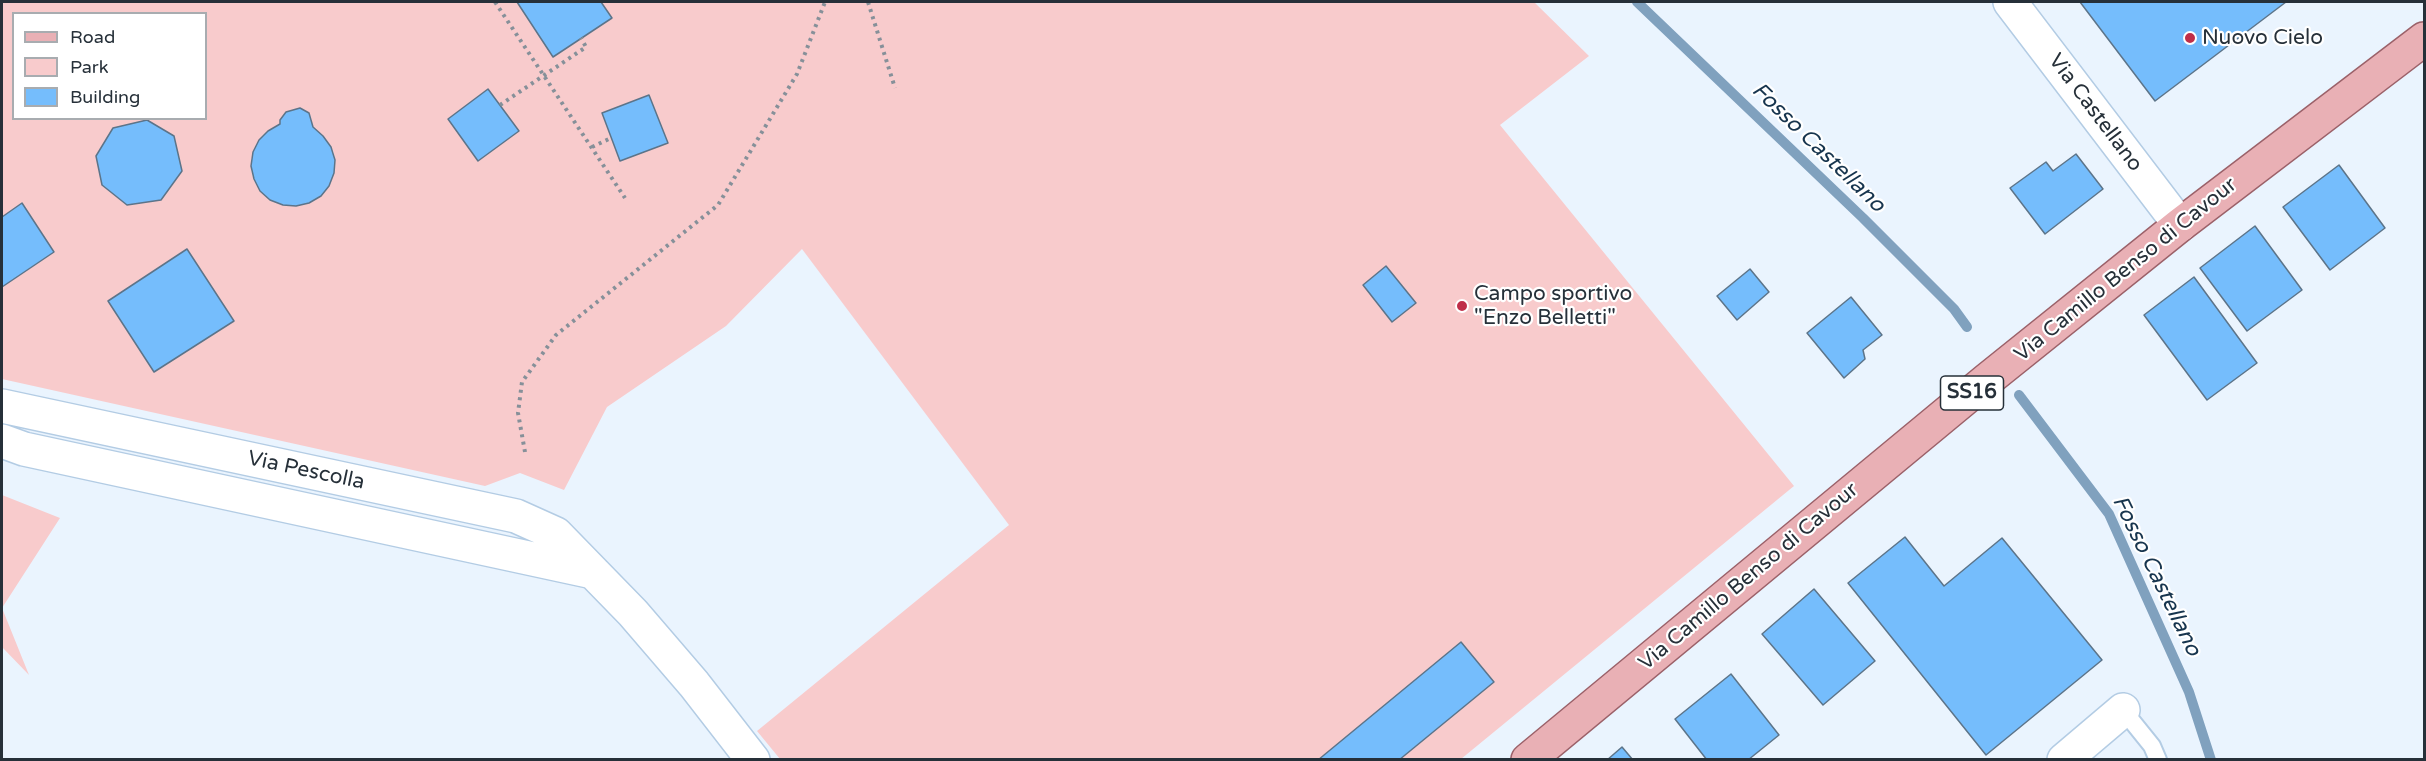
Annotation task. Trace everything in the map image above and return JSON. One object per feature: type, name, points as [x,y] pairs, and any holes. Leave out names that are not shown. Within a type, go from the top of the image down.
[{"type":"main road","name":"Via Camillo Benso di Cavour","points":[[1528,759],[1978,388],[2180,225],[2424,39]]},
{"type":"street","name":"Via Castellano","points":[[2010,2],[2180,225]]},
{"type":"street","name":"Via Pescolla","points":[[2,406],[516,516],[556,534],[633,613],[688,676],[753,759]]},
{"type":"street","name":"Via Pescolla","points":[[2,441],[24,449],[593,572]]},
{"type":"street","points":[[2064,759],[2123,710]]},
{"type":"lane","points":[[2123,710],[2152,746],[2158,759]]},
{"type":"path","points":[[495,2],[625,198]]},
{"type":"path","points":[[525,452],[518,413],[522,382],[556,335],[718,205],[797,74],[825,2]]},
{"type":"path","points":[[868,2],[895,88]]},
{"type":"path","points":[[500,105],[586,47],[581,39]]},
{"type":"path","points":[[592,147],[611,138]]},
{"type":"green space","points":[[2,2],[517,2],[553,57],[611,19],[601,2],[1534,2],[1589,56],[1500,125],[1794,486],[1461,759],[780,759],[757,731],[1009,525],[802,249],[726,326],[607,407],[564,490],[520,473],[485,486],[2,379],[2,287],[54,252],[22,204],[2,217]],"holes":[[[488,89],[519,131],[478,161],[448,119]],[[649,95],[667,143],[620,161],[602,113]],[[300,108],[309,113],[315,130],[332,148],[335,160],[324,191],[312,201],[297,205],[282,204],[268,197],[257,186],[252,171],[253,153],[265,133],[279,125],[286,112]],[[147,120],[174,136],[182,171],[161,200],[128,204],[102,185],[96,156],[113,128]],[[187,249],[233,321],[154,372],[108,301]]]},
{"type":"green space","points":[[2,495],[60,518],[2,608]]},
{"type":"green space","points":[[2,608],[29,675],[2,647]]},
{"type":"building","points":[[517,2],[601,2],[612,18],[553,57]]},
{"type":"building","points":[[2080,2],[2286,2],[2155,101]]},
{"type":"building","points":[[488,89],[519,131],[478,161],[448,119]]},
{"type":"building","points":[[649,95],[668,143],[620,161],[602,113]]},
{"type":"building","points":[[300,108],[309,113],[313,127],[331,147],[335,160],[334,173],[329,186],[321,196],[309,203],[296,206],[283,205],[270,200],[260,191],[251,166],[253,152],[259,140],[280,124],[286,112]]},
{"type":"building","points":[[147,120],[174,136],[182,171],[161,200],[127,205],[102,185],[96,156],[113,128]]},
{"type":"building","points":[[2076,154],[2103,189],[2045,234],[2010,188],[2046,162],[2053,171]]},
{"type":"building","points":[[2339,165],[2385,228],[2330,270],[2283,207]]},
{"type":"building","points":[[22,203],[54,252],[2,287],[2,217]]},
{"type":"building","points":[[2255,226],[2302,290],[2247,331],[2200,268]]},
{"type":"building","points":[[187,249],[234,321],[154,372],[108,301]]},
{"type":"building","points":[[1386,266],[1416,303],[1392,322],[1363,285]]},
{"type":"building","points":[[1750,269],[1769,292],[1737,320],[1717,296]]},
{"type":"building","points":[[2194,277],[2257,363],[2207,400],[2144,315]]},
{"type":"building","points":[[1851,297],[1882,335],[1863,350],[1865,359],[1844,378],[1807,333]]},
{"type":"building","points":[[1905,537],[1944,586],[2002,538],[2102,660],[1986,755],[1848,583]]},
{"type":"building","points":[[1814,589],[1875,661],[1823,705],[1762,634]]},
{"type":"building","points":[[1461,642],[1494,682],[1399,760],[1318,760]]},
{"type":"building","points":[[1731,674],[1779,735],[1748,760],[1707,760],[1675,719]]},
{"type":"building","points":[[1622,747],[1633,760],[1607,760]]},
{"type":"waterway","name":"Fosso Castellano","points":[[1637,2],[1863,218],[1954,309],[1967,327]]},
{"type":"waterway","name":"Fosso Castellano","points":[[2019,395],[2109,514],[2189,692],[2211,760]]},
{"type":"place","name":"Nuovo Cielo","points":[[2190,38]]},
{"type":"place","name":"Campo sportivo \"Enzo Belletti\"","points":[[1462,306]]}]
